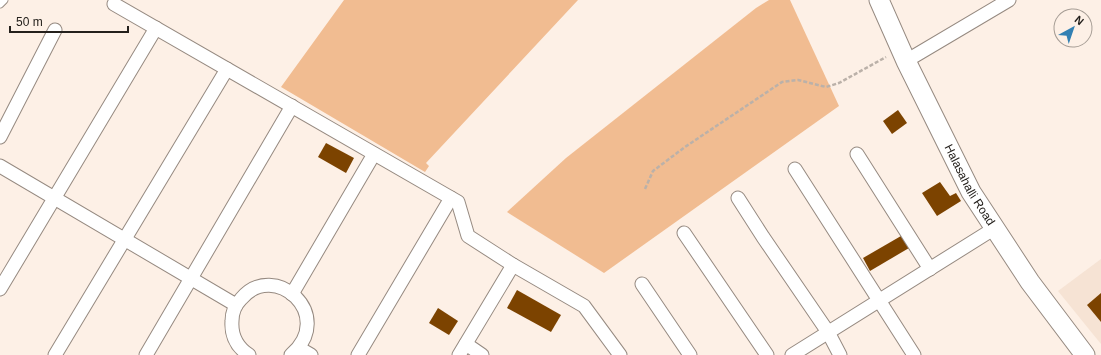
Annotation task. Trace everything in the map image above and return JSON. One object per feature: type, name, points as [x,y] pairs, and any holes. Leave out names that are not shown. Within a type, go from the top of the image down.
[{"type":"main road","name":"Halasahalli Road","points":[[879,0],[903,55],[971,192],[1030,282],[1085,355]]},
{"type":"street","points":[[903,55],[1009,0]]},
{"type":"street","points":[[114,4],[458,202],[468,236],[513,265],[584,306],[620,355]]},
{"type":"street","points":[[0,289],[156,28]]},
{"type":"street","points":[[0,137],[55,30]]},
{"type":"street","points":[[55,355],[227,69]]},
{"type":"street","points":[[146,355],[292,106]]},
{"type":"street","points":[[292,294],[374,154]]},
{"type":"street","points":[[857,154],[930,269]]},
{"type":"street","points":[[0,166],[236,304]]},
{"type":"street","points":[[795,169],[914,355]]},
{"type":"street","points":[[358,355],[451,198]]},
{"type":"street","points":[[738,198],[828,332],[840,355]]},
{"type":"street","points":[[792,355],[995,228]]},
{"type":"street","points":[[684,233],[767,355]]},
{"type":"street","points":[[482,355],[463,350],[513,265]]},
{"type":"street","points":[[642,284],[690,355]]},
{"type":"street","points":[[248,355],[236,342],[231,330],[232,316],[236,304],[244,294],[255,288],[268,285],[281,287],[301,302],[306,314],[307,326],[305,338],[295,352],[311,355]]},
{"type":"lane","points":[[0,4],[4,0]]},
{"type":"path","points":[[645,189],[653,171],[685,147],[782,82],[798,80],[826,87],[839,83],[903,55]]},
{"type":"shaded area","points":[[344,0],[578,0],[426,163],[429,166],[425,172],[281,87]]},
{"type":"shaded area","points":[[769,0],[790,0],[839,106],[604,273],[507,212],[566,158],[756,8]]},
{"type":"shaded area","points":[[1101,259],[1101,344],[1058,291]]},
{"type":"building","points":[[898,110],[907,123],[892,134],[883,121]]},
{"type":"building","points":[[326,143],[354,158],[346,173],[318,157]]},
{"type":"building","points":[[940,182],[950,196],[956,193],[961,201],[937,216],[922,193]]},
{"type":"building","points":[[901,236],[909,248],[870,271],[863,258]]},
{"type":"building","points":[[517,290],[561,315],[551,332],[507,308]]},
{"type":"building","points":[[1101,293],[1101,322],[1087,305]]},
{"type":"building","points":[[438,308],[458,321],[449,335],[429,323]]}]
